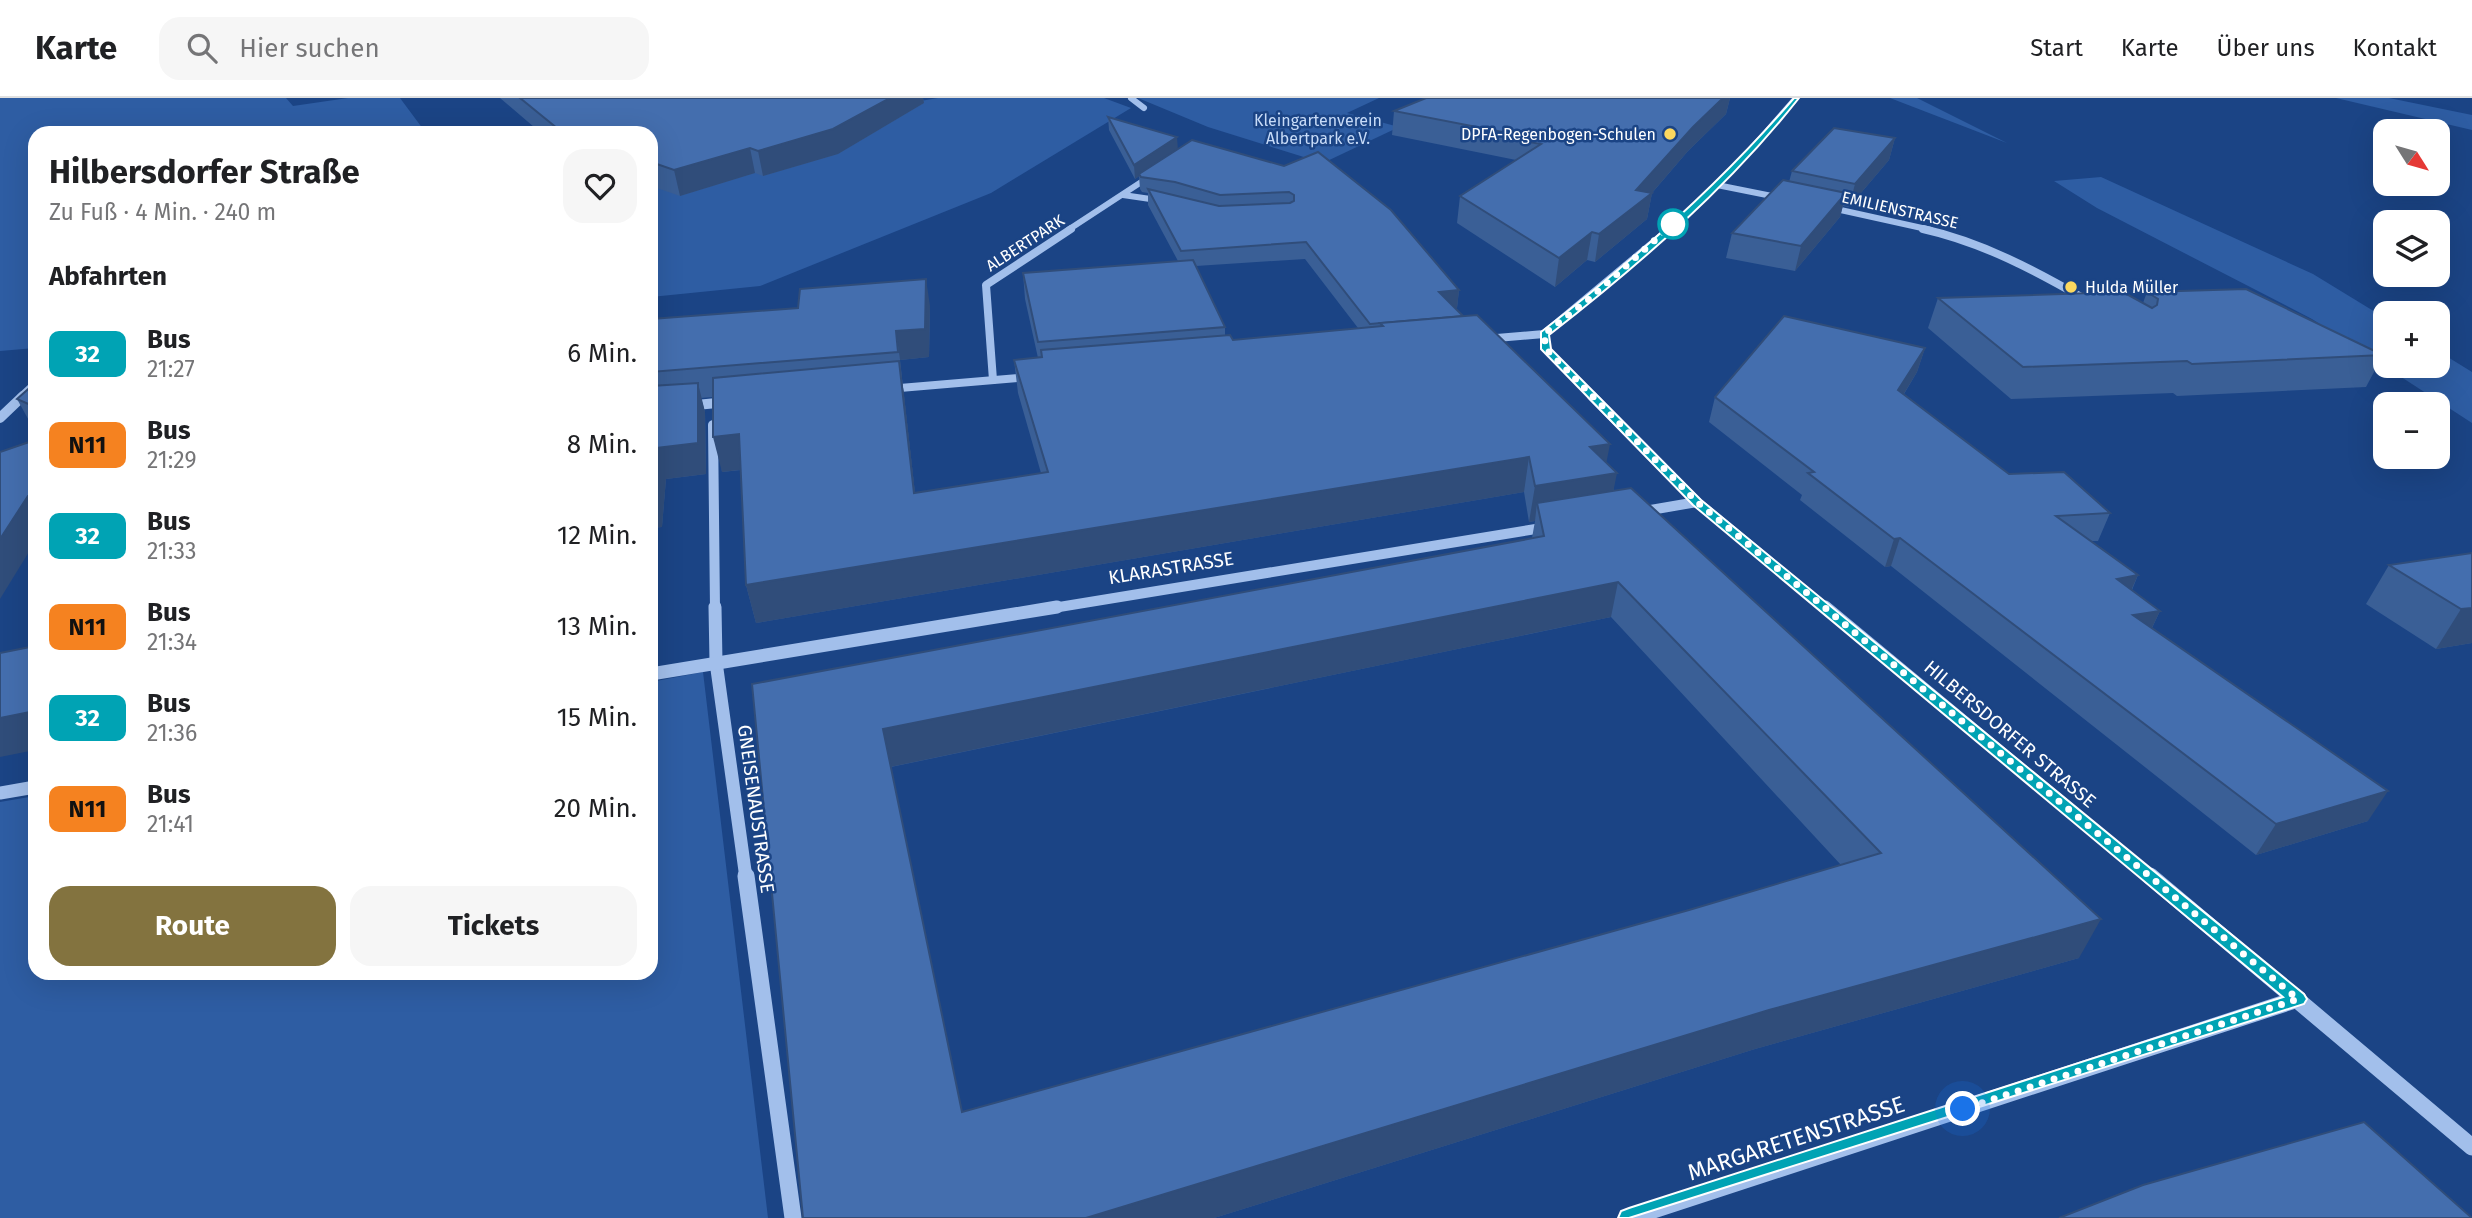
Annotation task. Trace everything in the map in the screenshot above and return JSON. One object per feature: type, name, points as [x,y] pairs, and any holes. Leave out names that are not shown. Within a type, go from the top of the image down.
[{"type":"street","points":[[1131,98],[1144,108]]},
{"type":"street","points":[[1475,340],[1544,334],[1588,300],[1717,185],[1754,148],[1796,98]]},
{"type":"street","name":"ALBERTPARK","points":[[993,380],[986,285],[1164,167]]},
{"type":"street","points":[[1717,185],[1793,200]]},
{"type":"street","points":[[1123,195],[1174,203]]},
{"type":"street","name":"EMILIENSTRASSE","points":[[1819,205],[1951,235],[2029,267],[2094,305]]},
{"type":"street","name":"HILBERSDORFER STRASSE","points":[[1544,334],[1546,349],[1697,502],[2298,999],[2472,1147]]},
{"type":"street","points":[[873,390],[1035,377]]},
{"type":"street","points":[[0,418],[28,390]]},
{"type":"street","points":[[676,407],[740,401]]},
{"type":"street","name":"GNEISENAUSTRASSE","points":[[713,403],[716,662],[793,1218]]},
{"type":"street","points":[[1628,514],[1697,502]]},
{"type":"street","name":"KLARASTRASSE","points":[[658,673],[1559,525]]},
{"type":"street","points":[[0,793],[28,787]]},
{"type":"street","name":"MARGARETENSTRASSE","points":[[1629,1218],[2298,999]]},
{"type":"green space","points":[[0,98],[286,98],[293,106],[348,98],[400,98],[421,126],[28,126],[28,349],[0,351]]},
{"type":"green space","points":[[938,98],[1104,98],[1131,108],[991,193],[760,286],[658,296],[658,145]]},
{"type":"green space","name":"Kleingartenverein Albertpark e.V.","points":[[1138,98],[1379,98],[1347,113],[1399,127],[1323,163],[1208,127]]},
{"type":"green space","points":[[1890,98],[1917,98],[2007,143]]},
{"type":"green space","points":[[2336,98],[2389,98],[2472,115],[2472,130],[2450,125],[2450,119],[2425,119]]},
{"type":"green space","points":[[2101,177],[2313,274],[2373,311],[2373,359],[2312,319],[2097,208],[2054,181]]},
{"type":"green space","points":[[2450,358],[2472,372],[2472,423],[2450,409],[2450,392],[2424,392],[2403,378],[2450,378]]},
{"type":"green space","points":[[703,672],[768,1218],[0,1218],[0,802],[28,797],[28,980],[658,980],[658,681]]},
{"type":"building","points":[[520,98],[890,98],[833,129],[758,151],[750,148],[674,170],[658,164],[658,126],[554,126]]},
{"type":"building","points":[[1426,98],[1723,98],[1636,190],[1652,193],[1599,234],[1592,232],[1559,258],[1460,196],[1541,144],[1529,142],[1534,138],[1394,111]]},
{"type":"building","points":[[1108,117],[1177,137],[1134,165]]},
{"type":"building","points":[[1834,128],[1895,138],[1855,184],[1792,171]]},
{"type":"building","points":[[1192,140],[1284,166],[1318,152],[1391,210],[1459,290],[1439,292],[1463,316],[1370,324],[1306,242],[1181,251],[1148,189],[1219,206],[1294,201],[1294,195],[1289,192],[1220,195],[1175,182],[1141,177],[1139,174]]},
{"type":"building","points":[[1783,180],[1846,193],[1801,246],[1732,233]]},
{"type":"building","points":[[1193,260],[1225,327],[1038,342],[1023,273]]},
{"type":"building","points":[[926,279],[925,329],[896,331],[898,352],[658,371],[658,318],[798,308],[800,289]]},
{"type":"building","points":[[2246,289],[2373,350],[2373,355],[2192,364],[2187,361],[2023,367],[1938,298],[2123,292],[2152,308],[2157,305],[2158,299],[2147,292]]},
{"type":"building","points":[[1477,315],[1610,444],[1590,447],[1617,473],[1535,486],[1529,457],[746,585],[739,434],[713,437],[713,378],[899,361],[914,493],[1048,472],[1014,360],[1042,357],[1041,350],[1230,335],[1233,340]]},
{"type":"building","points":[[1784,316],[1925,348],[1898,390],[2009,474],[2064,472],[2110,513],[2056,516],[2138,575],[2117,579],[2160,611],[2133,615],[2388,791],[2276,824],[1900,538],[1894,539],[1808,473],[1814,472],[1715,397]]},
{"type":"building","points":[[698,383],[698,443],[658,448],[658,386]]},
{"type":"building","points":[[28,389],[28,404],[17,399]]},
{"type":"building","points":[[28,442],[28,496],[0,539],[0,452]]},
{"type":"building","points":[[1631,488],[2101,919],[1769,1010],[1086,1218],[803,1218],[752,684],[1544,536],[1537,503]],"holes":[[[1618,582],[1881,853],[1689,910],[962,1112],[883,729]]]},
{"type":"building","points":[[2472,553],[2472,608],[2461,609],[2389,565]]},
{"type":"building","points":[[28,647],[28,712],[0,718],[0,653]]},
{"type":"building","points":[[2364,1122],[2472,1218],[2059,1218],[2143,1185]]},
{"type":"bus line","name":"32","points":[[1629,1218],[2298,999],[1697,502],[1546,349],[1544,334],[1588,300],[1717,185],[1754,148],[1796,98]]},
{"type":"place","name":"DPFA-Regenbogen-Schulen","points":[[1670,134]]},
{"type":"place","name":"Hulda Müller","points":[[2071,287]]},
{"type":"route","points":[[1673,224],[1588,300],[1544,334],[1546,349],[1697,502],[2298,999],[1963,1109]]}]
